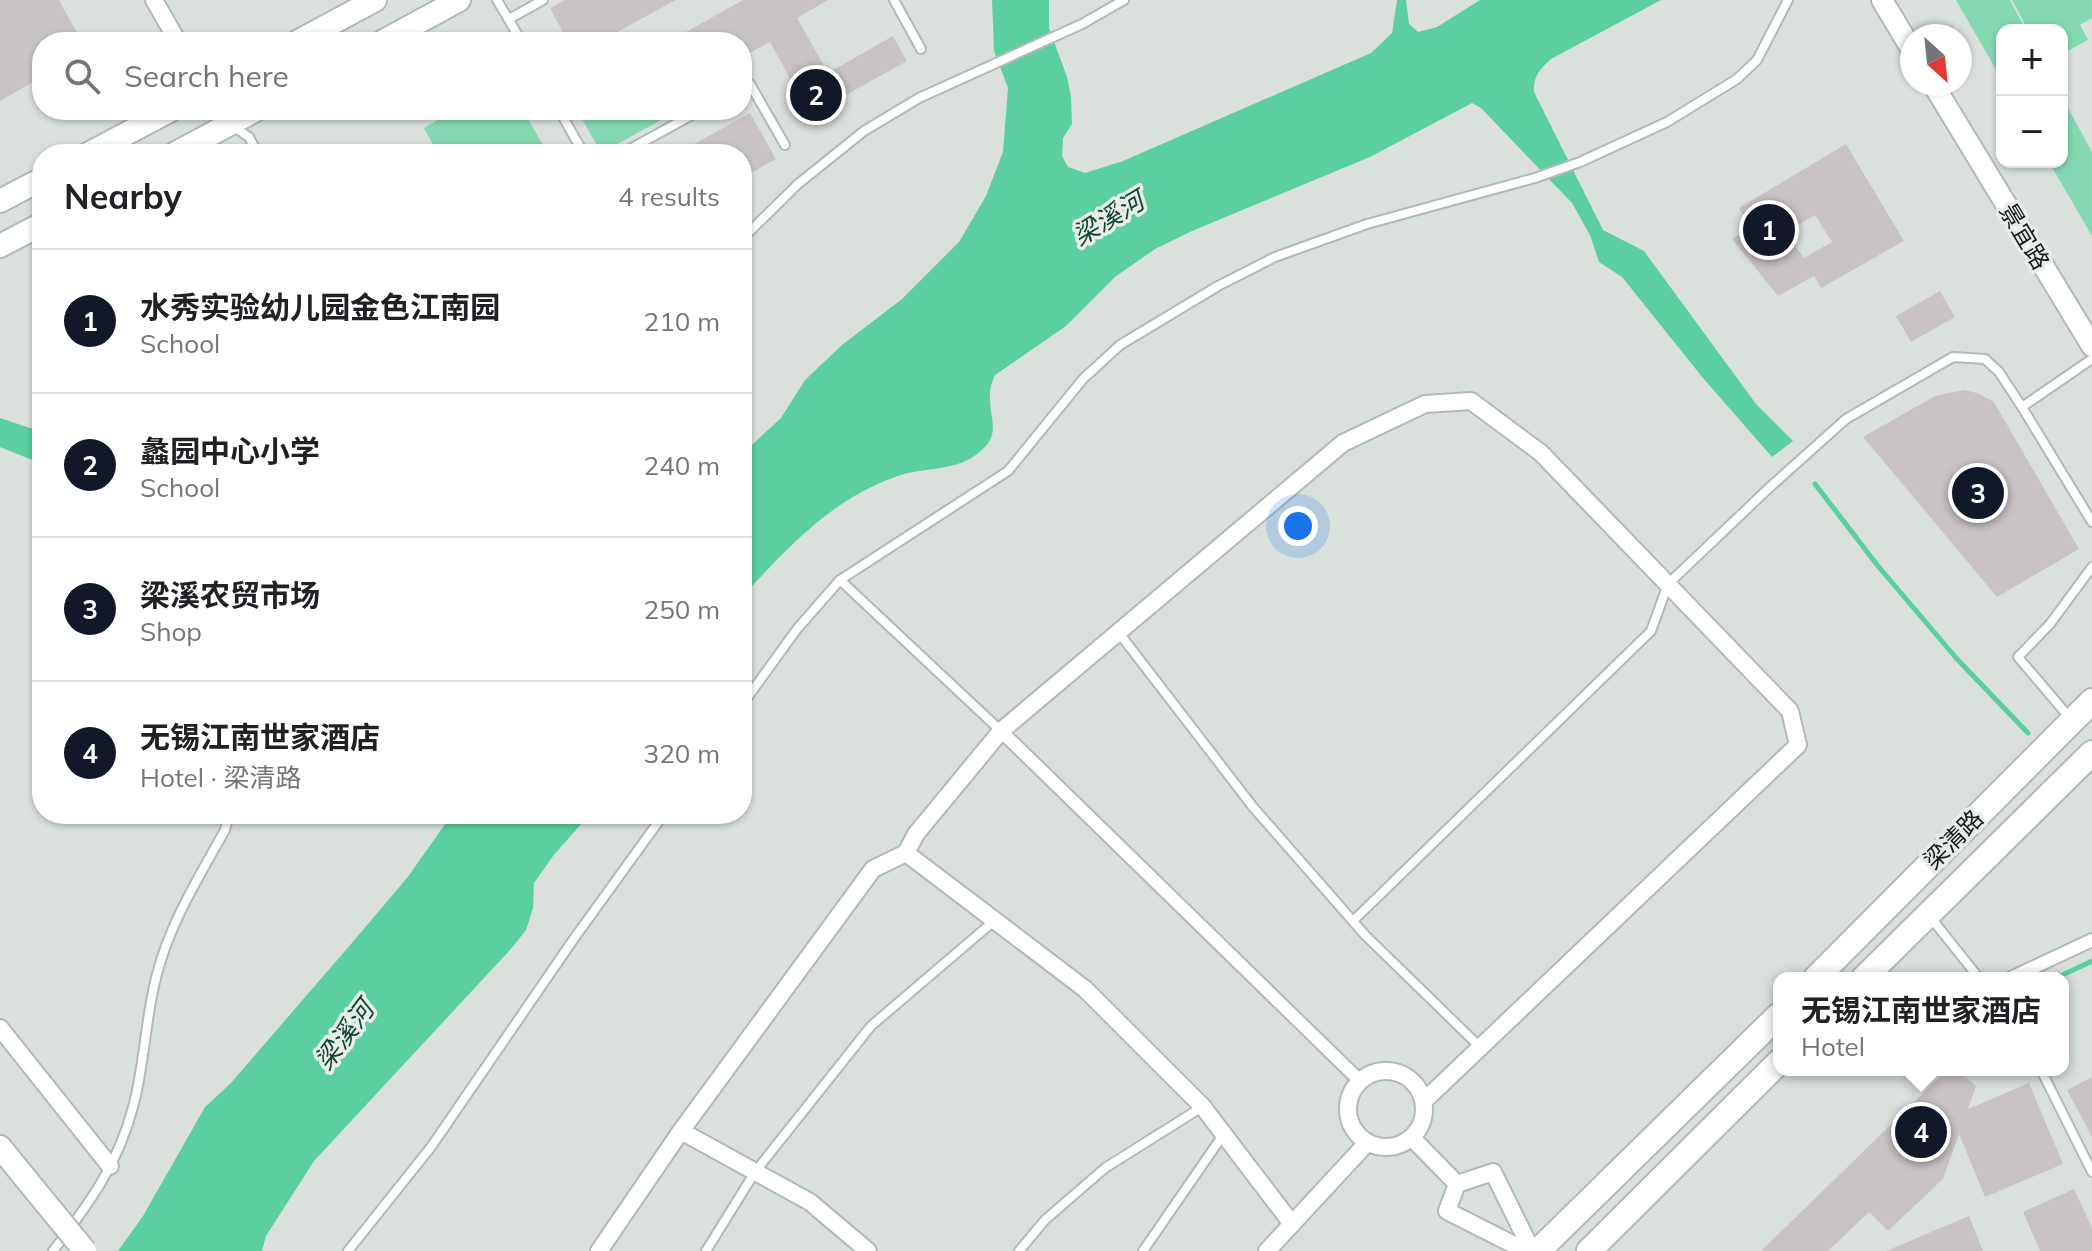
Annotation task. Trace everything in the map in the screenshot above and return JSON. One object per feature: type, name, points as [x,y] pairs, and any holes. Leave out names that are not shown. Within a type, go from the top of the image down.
[{"type":"main road","points":[[316,32],[375,0]]},
{"type":"main road","points":[[400,32],[459,0]]},
{"type":"main road","points":[[107,144],[152,120]]},
{"type":"main road","points":[[188,144],[222,120]]},
{"type":"main road","points":[[0,201],[32,184]]},
{"type":"main road","points":[[0,246],[32,229]]},
{"type":"main road","name":"梁清路","points":[[1822,972],[2092,701]]},
{"type":"main road","name":"梁清路","points":[[1870,972],[2092,753]]},
{"type":"main road","points":[[1538,1251],[1773,1021]]},
{"type":"main road","points":[[1589,1251],[1773,1068]]},
{"type":"main road","points":[[0,1147],[85,1251]]},
{"type":"street","points":[[154,0],[172,32]]},
{"type":"street","points":[[1882,0],[1900,30]]},
{"type":"street","name":"景宜路","points":[[1940,96],[2092,346]]},
{"type":"street","points":[[599,1251],[681,1131],[873,869],[906,853],[916,834],[1001,731],[1343,443],[1425,404],[1471,401],[1541,453],[1790,711],[1798,745],[1424,1101]]},
{"type":"street","points":[[1001,731],[1360,1081]]},
{"type":"street","points":[[906,853],[1085,989],[1203,1107],[1292,1224]]},
{"type":"street","points":[[2024,972],[2092,940]]},
{"type":"street","points":[[0,1028],[110,1166]]},
{"type":"street","points":[[1385,1071],[1410,1079],[1424,1101],[1424,1115],[1412,1138],[1390,1148],[1367,1143],[1357,1136],[1347,1114],[1352,1091],[1360,1081],[1371,1073],[1385,1071]]},
{"type":"street","points":[[681,1131],[810,1202],[868,1251]]},
{"type":"street","points":[[1412,1138],[1457,1184]]},
{"type":"street","points":[[1267,1251],[1367,1143]]},
{"type":"street","points":[[1457,1184],[1493,1172],[1529,1251]]},
{"type":"street","points":[[1457,1184],[1447,1211],[1529,1251]]},
{"type":"lane","points":[[497,0],[516,32]]},
{"type":"lane","points":[[509,19],[543,0]]},
{"type":"lane","points":[[894,0],[921,49]]},
{"type":"lane","points":[[752,229],[798,184],[864,131],[919,98],[1082,24],[1124,0]]},
{"type":"lane","points":[[752,691],[797,629],[840,580],[1008,471],[1083,379],[1120,345],[1218,286],[1275,257],[1321,239],[1535,178],[1580,162],[1667,122],[1737,79],[1757,60],[1788,0]]},
{"type":"lane","points":[[752,87],[785,145]]},
{"type":"lane","points":[[229,120],[253,144]]},
{"type":"lane","points":[[565,120],[578,144]]},
{"type":"lane","points":[[639,144],[683,120]]},
{"type":"lane","points":[[1353,921],[1651,631],[1668,584],[1846,419],[1953,357],[1985,359],[1999,372],[2092,522]]},
{"type":"lane","points":[[2022,407],[2092,359]]},
{"type":"lane","points":[[2072,721],[2018,657],[2050,624],[2092,567]]},
{"type":"lane","points":[[840,580],[1001,731]]},
{"type":"lane","points":[[1119,633],[1253,807],[1353,921],[1480,1047]]},
{"type":"lane","points":[[53,1251],[96,1195],[110,1166],[134,1106],[156,976],[171,929],[226,824]]},
{"type":"lane","points":[[348,1251],[431,1147],[657,824]]},
{"type":"lane","points":[[1928,915],[1974,972]]},
{"type":"lane","points":[[706,1251],[755,1172],[871,1026],[995,920]]},
{"type":"lane","points":[[2044,1076],[2092,1172]]},
{"type":"lane","points":[[1019,1251],[1045,1220],[1105,1168],[1203,1107]]},
{"type":"lane","points":[[1143,1251],[1223,1134]]},
{"type":"shaded area","points":[[1956,0],[2010,0],[2023,24],[1996,24],[1996,70]]},
{"type":"shaded area","points":[[2012,0],[2092,0],[2092,18],[2080,25],[2088,40],[2068,51],[2068,24],[2025,24]]},
{"type":"shaded area","points":[[2068,108],[2092,152],[2092,236],[2052,168],[2068,168]]},
{"type":"shaded area","points":[[438,120],[529,120],[542,144],[433,144],[424,128]]},
{"type":"shaded area","points":[[583,120],[661,120],[617,144],[596,144]]},
{"type":"water","name":"梁溪河","points":[[992,0],[1049,0],[1049,28],[1071,97],[1072,124],[1063,138],[1062,156],[1068,167],[1085,173],[1123,161],[1371,53],[1392,33],[1397,0],[1406,0],[1409,24],[1418,32],[1437,27],[1480,0],[1661,0],[1551,59],[1538,73],[1534,92],[1603,230],[1644,251],[1756,404],[1793,441],[1772,457],[1703,378],[1622,277],[1599,262],[1590,235],[1572,203],[1481,108],[1472,103],[1370,157],[1155,249],[1115,277],[1066,326],[995,375],[990,393],[992,434],[986,446],[976,455],[954,465],[895,477],[850,499],[811,527],[752,586],[752,445],[781,418],[805,380],[842,345],[902,299],[959,242],[986,196],[1003,152],[1008,88],[994,51]]},
{"type":"water","points":[[0,418],[32,429],[32,460],[0,447]]},
{"type":"water","name":"梁溪河","points":[[445,824],[581,824],[534,883],[533,908],[526,930],[314,1161],[266,1236],[262,1251],[118,1251],[143,1216],[205,1107],[230,1084],[407,878]]},
{"type":"building","points":[[0,0],[59,0],[77,32],[32,32],[32,83],[0,101]]},
{"type":"building","points":[[565,0],[676,0],[617,32],[563,32],[550,8]]},
{"type":"building","points":[[743,0],[828,0],[797,18],[828,73],[893,36],[907,61],[810,115],[770,42],[752,52],[752,32],[686,32]]},
{"type":"building","points":[[752,117],[776,159],[752,172],[752,144],[694,144],[737,120],[752,120]]},
{"type":"building","points":[[1846,144],[1904,241],[1821,288],[1814,276],[1778,296],[1732,239],[1751,228],[1739,208]],"holes":[[[1815,215],[1832,242],[1804,258],[1785,233]]]},
{"type":"building","points":[[1940,291],[1955,317],[1911,342],[1896,316]]},
{"type":"building","points":[[1964,390],[1994,402],[2079,549],[1997,597],[1863,437],[1935,396]]},
{"type":"building","points":[[1941,1076],[1965,1076],[1976,1086],[1968,1109],[2029,1083],[2063,1164],[1985,1197],[1959,1134],[1943,1179],[1888,1231],[1869,1212],[1828,1251],[1761,1251]]},
{"type":"building","points":[[2092,1077],[2092,1137],[2067,1090]]},
{"type":"building","points":[[2074,1189],[2092,1228],[2092,1251],[2040,1251],[2023,1212]]},
{"type":"building","points":[[1969,1216],[1983,1251],[1886,1251]]},
{"type":"waterway","points":[[1815,484],[1878,566],[1957,659],[2028,733]]},
{"type":"waterway","points":[[2069,972],[2092,961]]},
{"type":"place","name":"蠡园中心小学","points":[[816,95]]},
{"type":"place","name":"水秀实验幼儿园金色江南园","points":[[1769,230]]},
{"type":"place","name":"梁溪农贸市场","points":[[1978,493]]},
{"type":"place","name":"无锡江南世家酒店","points":[[1921,1132]]}]
